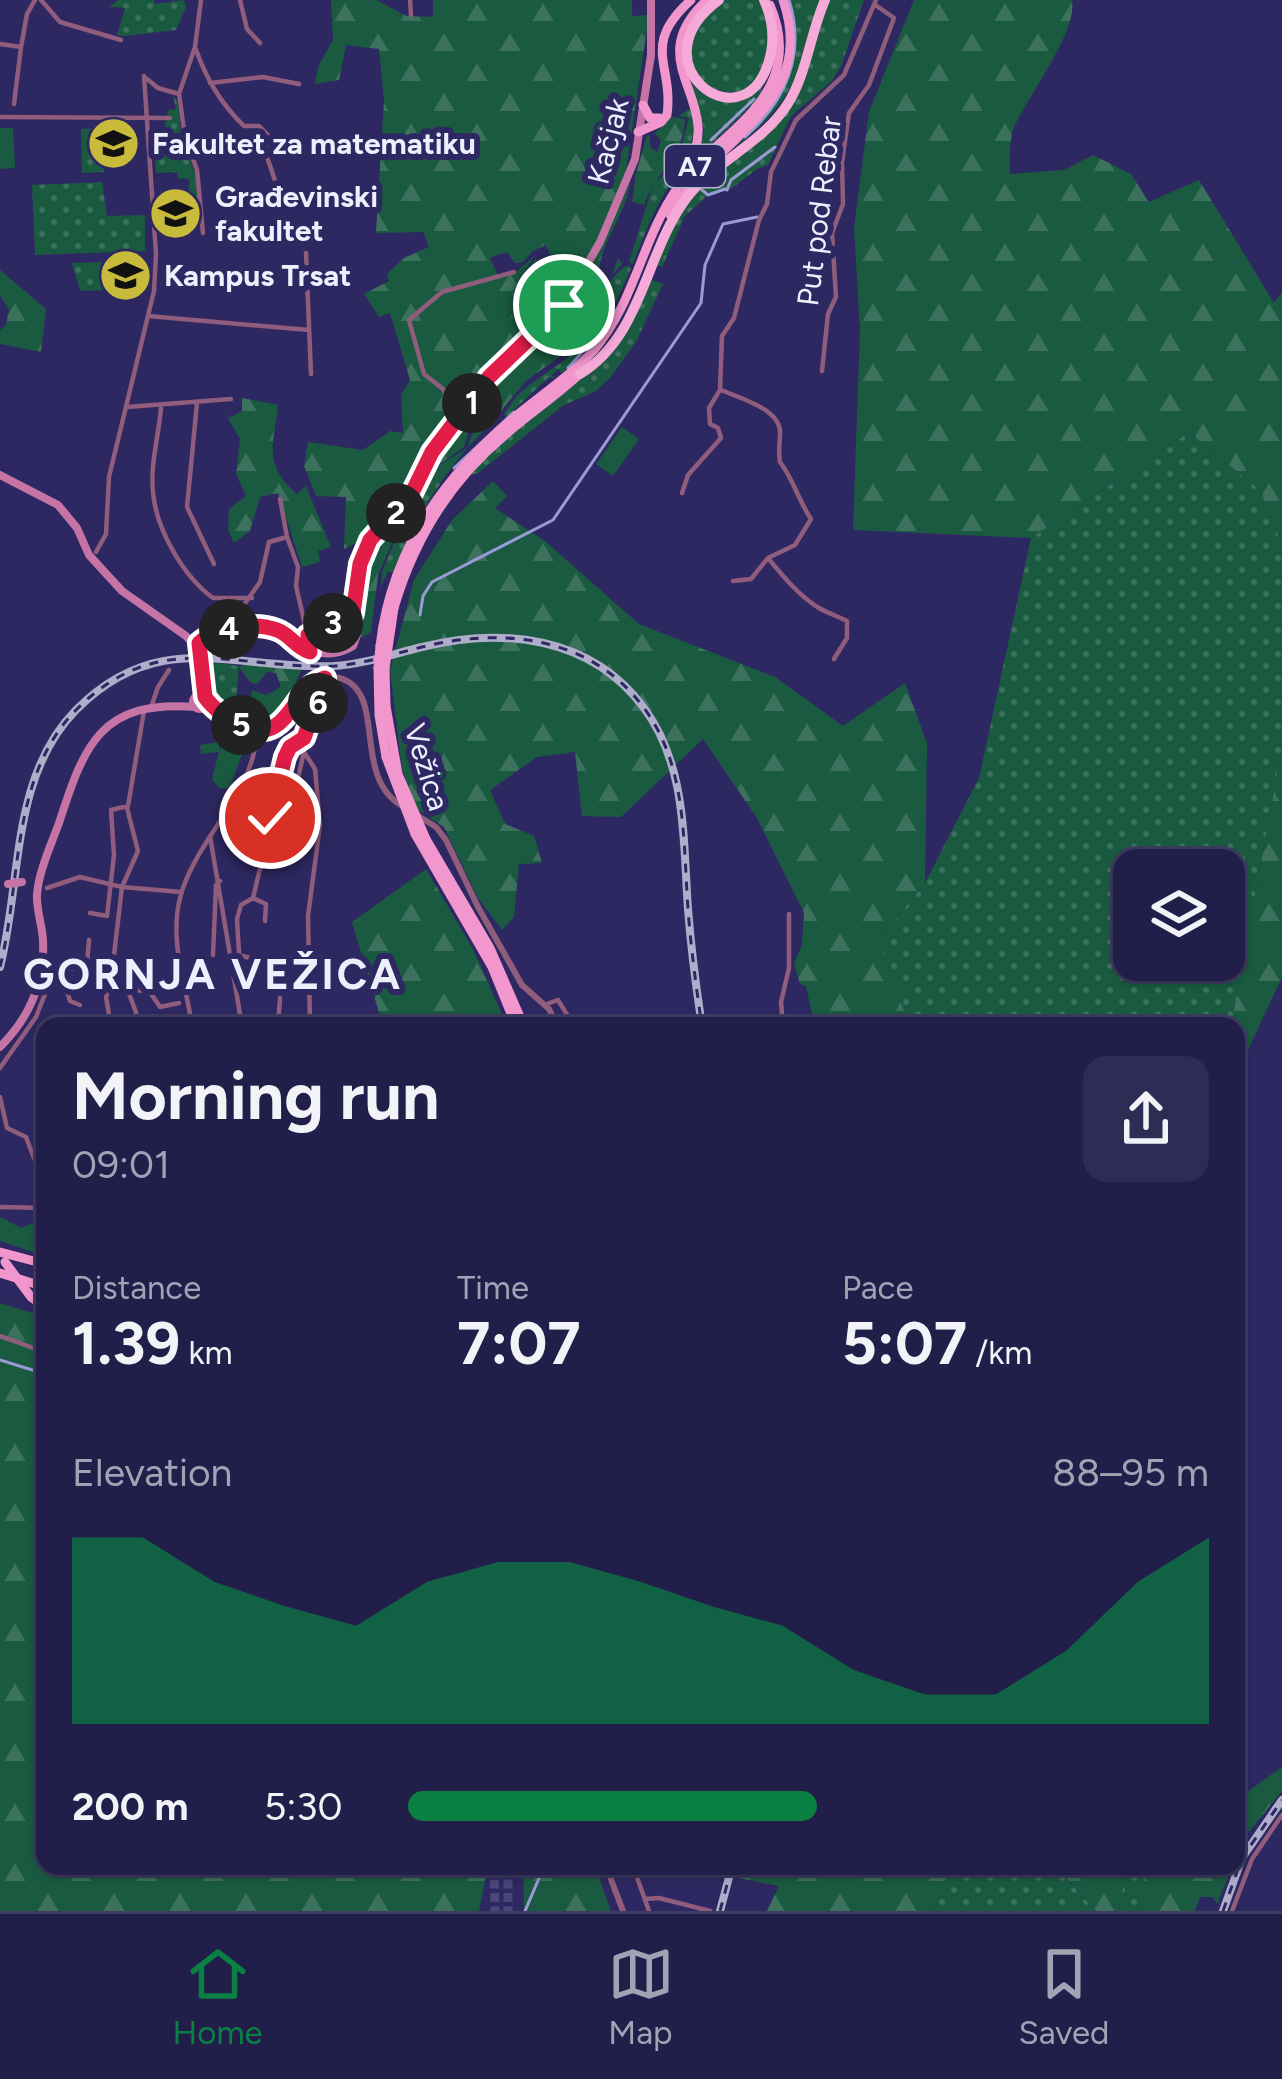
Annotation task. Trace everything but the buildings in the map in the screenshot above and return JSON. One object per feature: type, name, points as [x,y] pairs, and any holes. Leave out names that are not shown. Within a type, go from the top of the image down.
[{"type":"highway","points":[[638,132],[664,120],[668,110],[661,68],[664,34],[691,0]]},
{"type":"highway","points":[[601,341],[659,211],[698,146],[700,122],[680,70],[679,50],[688,21],[706,0]]},
{"type":"highway","points":[[719,0],[692,30],[687,64],[699,86],[727,98],[752,89],[767,67],[772,29],[766,0]]},
{"type":"highway","name":"A7","points":[[382,668],[380,646],[399,569],[423,518],[489,439],[601,341],[627,299],[676,190],[769,88],[779,47],[777,25],[766,0]]},
{"type":"highway","name":"A7","points":[[516,1017],[415,834],[386,758],[379,715],[394,608],[422,535],[456,484],[491,447],[580,374],[625,318],[688,186],[777,92],[791,47],[783,0]]},
{"type":"highway","points":[[580,374],[601,358],[628,321],[670,224],[688,196],[711,170],[784,109],[798,83],[825,0]]},
{"type":"highway","points":[[643,105],[653,119],[668,110]]},
{"type":"highway","name":"Vežica","points":[[382,668],[398,774],[426,839],[490,948],[517,1017]]},
{"type":"highway","points":[[1,1264],[36,1264]]},
{"type":"highway","points":[[1,1264],[36,1284]]},
{"type":"highway","points":[[1,1264],[36,1301]]},
{"type":"main road","name":"Kačjak","points":[[310,652],[339,653],[353,646],[353,613],[367,546],[413,492],[436,447],[489,377],[549,323],[583,275],[631,173],[652,43],[651,0]]},
{"type":"main road","points":[[0,475],[58,506],[135,604],[186,636],[198,653],[200,682],[200,702],[121,718],[84,752],[38,906],[41,974],[27,1013],[0,1047]]},
{"type":"main road","points":[[186,636],[272,628],[310,652]]},
{"type":"main road","points":[[198,653],[208,635]]},
{"type":"main road","points":[[22,882],[38,906]]},
{"type":"main road","points":[[4,885],[43,884]]},
{"type":"street","points":[[14,104],[23,28],[38,0],[60,22],[122,40]]},
{"type":"street","points":[[201,0],[195,47],[179,94],[184,137],[197,170],[203,233]]},
{"type":"street","points":[[240,0],[247,29],[260,43]]},
{"type":"street","points":[[410,0],[411,15]]},
{"type":"street","name":"Put pod Rebar","points":[[682,493],[688,476],[721,438],[709,419],[709,408],[720,390],[722,336],[734,318],[766,204],[770,172],[796,120],[844,75],[875,2],[894,18],[869,86],[850,112],[842,162],[843,204],[832,233],[837,292],[828,314],[822,371]]},
{"type":"street","points":[[0,44],[21,47]]},
{"type":"street","points":[[195,47],[209,83],[244,126],[254,123],[264,130],[269,142],[267,157],[278,185]]},
{"type":"street","points":[[93,552],[107,528],[109,477],[156,270],[144,76],[158,88],[179,94]]},
{"type":"street","points":[[209,83],[263,77],[299,84]]},
{"type":"street","points":[[0,117],[170,118]]},
{"type":"street","points":[[306,253],[310,374]]},
{"type":"street","name":"Kačjak","points":[[436,447],[452,409],[443,389],[424,374],[409,320],[448,289],[514,272]]},
{"type":"street","points":[[148,316],[309,330]]},
{"type":"street","points":[[720,390],[763,407],[777,418],[780,462],[812,519],[794,545],[767,558],[751,579],[733,581]]},
{"type":"street","points":[[127,407],[231,400]]},
{"type":"street","points":[[196,403],[187,507],[214,564]]},
{"type":"street","points":[[161,407],[153,495],[174,550],[191,577],[213,598],[251,598]]},
{"type":"street","points":[[280,499],[286,537],[298,567],[296,586],[310,652]]},
{"type":"street","points":[[227,629],[251,598],[269,542],[286,537]]},
{"type":"street","points":[[767,558],[796,591],[847,621],[847,638],[834,659]]},
{"type":"street","points":[[308,635],[353,613]]},
{"type":"street","points":[[114,955],[122,887],[138,850],[127,808],[147,710],[169,670]]},
{"type":"street","points":[[253,898],[262,856],[294,799],[304,738],[325,678]]},
{"type":"street","points":[[253,741],[285,721],[307,687],[325,678],[346,681],[362,698],[373,768],[381,788],[443,834],[522,985],[551,1017]]},
{"type":"street","points":[[200,702],[240,724],[267,730]]},
{"type":"street","points":[[240,724],[253,741]]},
{"type":"street","points":[[190,1017],[177,947],[182,892],[191,865],[232,802],[256,730]]},
{"type":"street","points":[[262,826],[272,814],[287,753],[304,738]]},
{"type":"street","points":[[304,752],[315,769],[320,826],[308,916],[310,1017]]},
{"type":"street","points":[[90,914],[107,916],[114,855],[111,810],[127,808]]},
{"type":"street","points":[[210,836],[239,1017]]},
{"type":"street","points":[[43,884],[74,877],[182,892]]},
{"type":"street","points":[[213,955],[215,892],[220,881]]},
{"type":"street","points":[[236,989],[241,987],[239,910],[243,902],[253,898],[266,904],[266,921]]},
{"type":"street","points":[[782,1017],[789,914]]},
{"type":"street","points":[[89,940],[87,963],[93,980]]},
{"type":"street","points":[[238,956],[267,962]]},
{"type":"street","points":[[0,1068],[36,1017],[52,976],[87,963]]},
{"type":"street","points":[[61,972],[70,1000],[80,1005]]},
{"type":"street","points":[[111,1017],[107,990],[113,986],[150,992],[160,1007],[179,1003]]},
{"type":"street","points":[[127,988],[138,1017]]},
{"type":"street","points":[[279,1017],[280,998]]},
{"type":"street","points":[[544,1005],[558,1000],[568,1017]]},
{"type":"street","points":[[0,1097],[7,1128],[26,1137],[36,1163]]},
{"type":"street","points":[[0,1208],[36,1208]]},
{"type":"street","points":[[0,1336],[36,1349]]},
{"type":"street","points":[[1232,1911],[1252,1858],[1282,1815]]},
{"type":"street","points":[[609,1875],[623,1911]]},
{"type":"street","points":[[636,1875],[649,1911]]},
{"type":"street","points":[[645,1899],[710,1911]]},
{"type":"green space","points":[[118,0],[154,0],[155,4],[184,0],[186,7],[176,30],[124,36],[117,35],[125,8],[109,7]]},
{"type":"green space","points":[[331,0],[376,0],[407,16],[433,17],[433,0],[632,0],[632,16],[649,15],[626,170],[590,255],[548,318],[485,376],[424,456],[403,496],[360,541],[344,549],[346,497],[316,496],[304,466],[308,442],[363,450],[390,431],[403,433],[401,395],[410,380],[390,313],[379,317],[364,294],[389,281],[387,274],[404,258],[429,247],[423,232],[376,233],[384,100],[379,49],[346,45],[339,80],[315,84],[318,67],[333,40]],"holes":[[[546,245],[551,257],[533,276],[525,309],[510,319],[511,294],[535,255],[515,273],[499,278],[490,258],[507,252],[515,263],[522,263]],[[460,374],[471,392],[451,412],[444,395]]]},
{"type":"green space","points":[[726,0],[761,0],[769,37],[764,70],[749,87],[730,92],[710,86],[696,72],[690,51],[699,27]]},
{"type":"green space","points":[[788,0],[821,0],[797,73],[778,107],[720,158],[769,107],[790,70],[794,26]]},
{"type":"green space","points":[[827,0],[864,0],[832,81],[791,116],[768,165],[731,189],[708,195],[685,216],[662,267],[655,264],[690,195],[783,114]]},
{"type":"green space","points":[[914,0],[1072,0],[1060,46],[1014,127],[1010,174],[1064,170],[1093,155],[1131,174],[1149,202],[1199,180],[1274,303],[1282,292],[1282,545],[1261,491],[1189,432],[1031,538],[853,530],[860,330],[854,228],[869,112]]},
{"type":"green space","points":[[773,65],[756,101],[699,156],[704,128],[687,80],[704,95],[736,100]]},
{"type":"green space","points":[[173,94],[197,184],[193,218],[188,218],[189,179],[178,178],[177,172],[156,173],[154,128],[165,127],[168,110],[176,109]]},
{"type":"green space","points":[[691,108],[690,147],[655,210],[633,264],[629,262],[653,185],[677,162],[689,118],[678,116]]},
{"type":"green space","points":[[672,117],[685,119],[679,145],[644,205],[632,202],[647,136],[657,152],[661,141],[655,133]]},
{"type":"green space","points":[[0,128],[13,128],[15,168],[0,169]]},
{"type":"green space","points":[[103,128],[104,172],[82,173],[81,129]]},
{"type":"green space","points":[[631,181],[600,261],[598,290],[606,292],[618,259],[622,264],[607,293],[597,302],[594,318],[572,348],[526,381],[494,419],[469,431],[464,447],[434,468],[378,575],[371,632],[361,638],[358,621],[364,612],[358,610],[371,544],[413,497],[429,462],[461,426],[499,369],[564,310],[596,257]]},
{"type":"green space","points":[[102,182],[107,216],[145,215],[145,251],[35,255],[32,185]]},
{"type":"green space","points":[[536,257],[530,292],[509,320],[514,306],[511,294]]},
{"type":"green space","points":[[147,260],[147,288],[117,289],[116,261]]},
{"type":"green space","points":[[105,262],[107,290],[80,291],[72,263]]},
{"type":"green space","points":[[627,266],[631,268],[618,297],[584,350],[506,417],[504,413],[519,393],[583,343],[597,318],[599,302]]},
{"type":"green space","points":[[0,270],[46,309],[41,352],[0,344],[9,310],[0,295]]},
{"type":"green space","points":[[649,279],[663,284],[636,342],[611,377],[596,391],[564,405],[478,473],[467,476],[602,359]]},
{"type":"green space","points":[[242,398],[278,405],[275,463],[297,494],[306,486],[331,547],[318,551],[320,562],[302,567],[278,493],[260,497],[250,531],[234,543],[228,530],[229,509],[246,496],[236,474],[240,439],[223,409],[229,418],[242,411]]},
{"type":"green space","points":[[493,423],[449,471],[423,511],[394,573],[388,571],[381,587],[392,547],[424,486],[441,464],[467,448],[473,431]]},
{"type":"green space","points":[[622,427],[639,439],[613,476],[596,464]]},
{"type":"green space","points":[[1189,432],[1261,491],[1282,545],[1282,748],[1245,950],[1245,849],[1113,849],[1113,981],[1239,981],[1233,1017],[906,1017],[879,939],[925,883],[979,778],[1031,538]]},
{"type":"green space","points":[[493,481],[507,496],[495,508],[546,542],[639,624],[775,677],[843,726],[905,683],[927,743],[925,883],[879,939],[906,1017],[810,1017],[806,986],[800,984],[794,963],[802,945],[804,913],[757,818],[703,739],[621,817],[582,816],[575,752],[537,757],[490,790],[505,824],[534,836],[542,863],[519,864],[514,917],[502,930],[478,898],[444,827],[416,809],[402,769],[390,670],[414,580],[452,520]]},
{"type":"green space","points":[[206,664],[239,666],[236,703],[216,698],[214,688],[207,686]]},
{"type":"green space","points":[[239,667],[302,669],[296,681],[302,686],[268,726],[241,718],[239,707],[249,706],[252,690],[266,695],[281,687],[276,673],[267,672],[257,684],[250,682]]},
{"type":"green space","points":[[237,733],[246,743],[230,788],[219,788],[212,779],[219,752],[201,754],[200,745],[218,742],[220,751],[224,737]]},
{"type":"green space","points":[[1282,748],[1282,977],[1245,1056],[1245,1017],[1233,1017],[1239,981],[1245,981],[1245,950]]},
{"type":"green space","points":[[426,869],[474,951],[503,1017],[380,1017],[352,922]]},
{"type":"green space","points":[[0,1217],[21,1228],[36,1221],[36,1253],[0,1241]]},
{"type":"green space","points":[[0,1303],[36,1314],[36,1875],[486,1875],[479,1911],[0,1911]]},
{"type":"green space","points":[[1282,1767],[1282,1791],[1245,1840],[1245,1794]]},
{"type":"green space","points":[[523,1875],[598,1875],[611,1911],[524,1911]]},
{"type":"green space","points":[[723,1875],[946,1875],[930,1911],[767,1911],[779,1886]]},
{"type":"green space","points":[[946,1875],[1063,1875],[1096,1911],[930,1911]]},
{"type":"green space","points":[[1064,1875],[1125,1875],[1118,1911],[1096,1911]]},
{"type":"green space","points":[[1125,1875],[1144,1875],[1141,1911],[1118,1911]]},
{"type":"green space","points":[[1144,1875],[1229,1875],[1217,1904],[1213,1897],[1200,1897],[1195,1911],[1141,1911]]},
{"type":"waterway","points":[[745,137],[772,108],[789,75],[795,39],[789,0]]},
{"type":"waterway","points":[[711,140],[754,99]]},
{"type":"waterway","points":[[727,190],[731,180],[775,147]]},
{"type":"waterway","points":[[702,190],[708,195],[725,189]]},
{"type":"waterway","points":[[420,615],[423,596],[432,582],[553,520],[701,303],[705,265],[723,224],[757,217]]},
{"type":"waterway","points":[[568,368],[602,330]]},
{"type":"waterway","points":[[454,468],[514,412]]},
{"type":"waterway","points":[[0,1360],[36,1371]]},
{"type":"waterway","points":[[525,1911],[540,1875]]},
{"type":"tunnel","points":[[494,1875],[495,1911]]},
{"type":"tunnel","points":[[508,1875],[508,1911]]},
{"type":"railway","points":[[0,967],[22,831],[39,766],[76,710],[107,684],[137,668],[168,660],[334,666],[453,641],[514,639],[544,643],[598,665],[623,684],[658,730],[680,804],[701,1017]]},
{"type":"railway","points":[[1245,1854],[1282,1800]]},
{"type":"railway","points":[[720,1911],[730,1875]]},
{"type":"railway","points":[[1223,1911],[1236,1875]]},
{"type":"place","name":"Fakultet za matematiku","points":[[113,143]]},
{"type":"place","name":"Građevinski fakultet","points":[[176,213]]},
{"type":"place","name":"Kampus Trsat","points":[[125,275]]},
{"type":"district","name":"GORNJA VEŽICA","points":[[213,974]]},
{"type":"route","points":[[270,818],[285,757],[304,738],[325,678],[307,687],[276,728],[251,729],[229,719],[205,697],[199,643],[227,629],[272,628],[310,652],[308,635],[353,613],[362,555],[370,540],[411,495],[432,452],[489,377],[564,305]]}]
